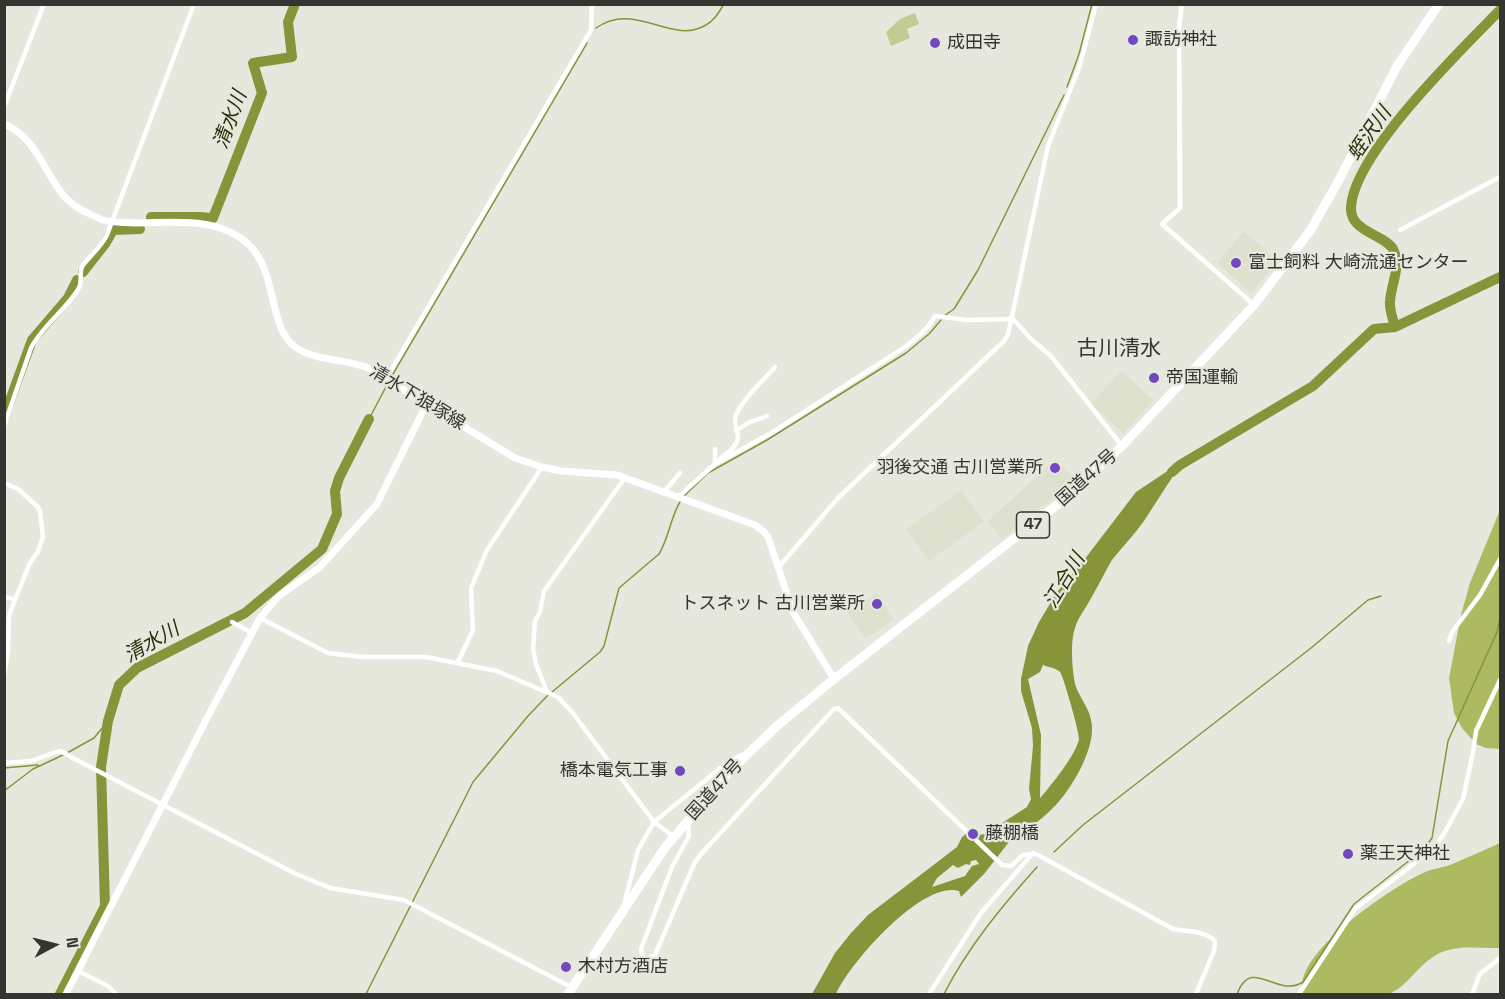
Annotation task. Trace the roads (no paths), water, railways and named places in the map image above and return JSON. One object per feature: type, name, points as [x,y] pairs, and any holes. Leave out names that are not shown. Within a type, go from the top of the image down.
[{"type":"highway","name":"国道47号","points":[[570,991],[674,837],[730,771],[777,726],[1028,529],[1122,446],[1254,304],[1310,231],[1339,180],[1397,66],[1440,4]]},
{"type":"main road","name":"清水下狼塚線","points":[[4,124],[23,134],[69,202],[80,209],[111,222],[207,224],[238,237],[255,252],[266,270],[281,329],[290,343],[303,352],[362,365],[507,454],[542,467],[576,473],[617,475],[755,525],[768,537],[793,612],[834,679]]},
{"type":"main road","points":[[66,994],[260,618],[279,596],[320,567],[377,504],[426,405]]},
{"type":"street","points":[[4,106],[44,4]]},
{"type":"street","points":[[4,426],[31,348],[41,331],[80,286],[81,267],[104,241],[194,4]]},
{"type":"street","points":[[388,380],[591,30],[592,4]]},
{"type":"street","points":[[778,568],[838,498],[1004,341],[1011,329],[1048,146],[1079,68],[1096,4]]},
{"type":"street","points":[[1182,4],[1179,26],[1180,208],[1162,224],[1254,304]]},
{"type":"street","points":[[1400,230],[1500,177]]},
{"type":"street","points":[[716,464],[773,432],[902,349],[919,337],[935,316],[966,320],[1012,319],[1051,356],[1122,446]]},
{"type":"street","points":[[680,499],[737,442],[735,422],[737,414],[745,400],[775,367]]},
{"type":"street","points":[[736,431],[748,423],[767,416]]},
{"type":"street","points":[[715,449],[716,464]]},
{"type":"street","points":[[458,662],[473,630],[471,588],[483,559],[492,540],[542,467]]},
{"type":"street","points":[[663,493],[680,473]]},
{"type":"street","points":[[549,693],[538,671],[533,649],[535,621],[540,612],[544,591],[624,478]]},
{"type":"street","points":[[4,483],[18,489],[38,507],[43,537],[14,599],[7,622],[8,651],[4,675]]},
{"type":"street","points":[[1449,641],[1452,632],[1480,595],[1500,559]]},
{"type":"street","points":[[4,597],[14,599]]},
{"type":"street","points":[[260,618],[328,653],[362,657],[426,657],[458,662],[497,671],[558,697],[573,712],[654,822],[674,837]]},
{"type":"street","points":[[232,622],[252,633]]},
{"type":"street","points":[[1299,994],[1355,909],[1432,849],[1445,832],[1463,799],[1476,731],[1500,680]]},
{"type":"street","points":[[687,821],[689,836],[672,867],[641,949],[646,959],[655,955],[695,862],[834,709],[838,708],[1002,865],[1011,866],[1023,855],[1033,853],[1173,929],[1197,932],[1212,937],[1215,941],[1214,951],[1196,994]]},
{"type":"street","points":[[4,763],[31,761],[59,751],[294,873],[330,888],[404,900],[570,991]]},
{"type":"street","points":[[623,910],[638,850],[654,822],[729,761],[750,752]]},
{"type":"street","points":[[929,994],[981,913],[1033,853]]},
{"type":"street","points":[[1472,994],[1480,974],[1500,958]]},
{"type":"street","points":[[78,971],[108,986],[116,994]]},
{"type":"waterway","name":"清水川","points":[[151,217],[213,218],[262,93],[253,63],[292,57],[288,22],[295,4]]},
{"type":"waterway","points":[[596,28],[611,21],[625,19],[639,20],[666,28],[693,30],[711,21],[724,4]]},
{"type":"waterway","points":[[1067,87],[1079,54],[1092,4]]},
{"type":"waterway","name":"蛭沢川","points":[[1395,327],[1390,304],[1396,257],[1385,241],[1356,223],[1352,216],[1351,208],[1356,186],[1370,160],[1412,103],[1500,10]]},
{"type":"waterway","points":[[390,379],[587,43]]},
{"type":"waterway","points":[[944,316],[954,309],[978,270],[1064,95]]},
{"type":"waterway","name":"清水川","points":[[83,272],[113,230],[140,229]]},
{"type":"waterway","name":"江合川","points":[[1172,472],[1180,465],[1313,386],[1374,329],[1395,327],[1500,277]]},
{"type":"waterway","name":"清水川","points":[[4,417],[32,340],[68,298],[77,280]]},
{"type":"waterway","points":[[684,496],[708,473],[767,440],[906,353],[929,334],[941,320]]},
{"type":"waterway","points":[[369,419],[388,383]]},
{"type":"waterway","name":"清水川","points":[[60,994],[105,906],[101,767],[108,721],[119,685],[137,668],[245,613],[322,549],[337,514],[335,491],[339,478],[369,419]]},
{"type":"waterway","points":[[552,692],[600,652],[604,646],[619,588],[659,554],[681,500]]},
{"type":"waterway","points":[[1054,852],[1083,825],[1311,648],[1368,600],[1381,596]]},
{"type":"waterway","points":[[1237,994],[1243,983],[1250,978],[1283,986],[1293,986],[1303,982],[1354,904],[1424,849],[1432,838],[1448,741],[1497,632],[1500,618]]},
{"type":"waterway","points":[[366,994],[473,782],[548,695]]},
{"type":"waterway","points":[[67,753],[94,738],[108,721]]},
{"type":"waterway","points":[[4,791],[33,769],[63,755]]},
{"type":"waterway","points":[[4,768],[38,765]]},
{"type":"waterway","points":[[944,994],[986,927],[1037,867]]},
{"type":"place","name":"諏訪神社","points":[[1133,40]]},
{"type":"place","name":"成田寺","points":[[935,43]]},
{"type":"place","name":"富士飼料 大崎流通センター","points":[[1236,263]]},
{"type":"place","name":"帝国運輸","points":[[1154,378]]},
{"type":"place","name":"羽後交通 古川営業所","points":[[1055,468]]},
{"type":"place","name":"トスネット 古川営業所","points":[[877,604]]},
{"type":"place","name":"橋本電気工事","points":[[680,771]]},
{"type":"place","name":"藤棚橋","points":[[973,834]]},
{"type":"place","name":"薬王天神社","points":[[1348,854]]},
{"type":"place","name":"木村方酒店","points":[[566,967]]},
{"type":"district","name":"古川清水","points":[[1119,349]]}]
